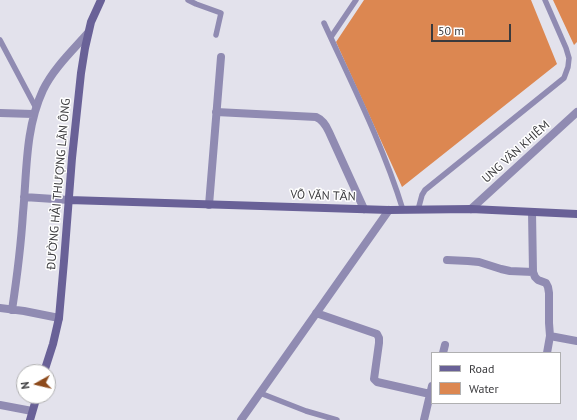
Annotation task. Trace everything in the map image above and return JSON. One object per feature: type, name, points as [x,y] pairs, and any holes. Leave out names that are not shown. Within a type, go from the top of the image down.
[{"type":"street","name":"ĐƯỜNG HẢI THƯỢNG LÃN ÔNG","points":[[46,364],[59,318],[72,158],[81,73],[91,22],[101,0]]},
{"type":"street","points":[[12,310],[19,258],[28,144],[35,111],[47,82],[63,61],[88,33]]},
{"type":"street","points":[[209,205],[221,57]]},
{"type":"street","points":[[0,113],[35,111]]},
{"type":"street","points":[[216,112],[316,117],[320,119],[325,124],[329,132],[364,209]]},
{"type":"street","name":"UNG VĂN KHIÊM","points":[[471,209],[577,112]]},
{"type":"street","points":[[566,122],[577,123]]},
{"type":"street","points":[[24,196],[69,200]]},
{"type":"street","name":"VÕ VĂN TẦN","points":[[69,200],[389,210],[471,209],[577,214]]},
{"type":"street","points":[[241,420],[389,210]]},
{"type":"street","points":[[532,212],[533,272],[538,280],[546,283],[549,293],[550,336],[547,352]]},
{"type":"street","points":[[447,260],[479,262],[510,271],[533,272]]},
{"type":"street","points":[[0,308],[59,318]]},
{"type":"street","points":[[316,313],[377,334],[379,343],[374,379],[377,382],[431,390],[424,420]]},
{"type":"street","points":[[550,336],[577,341]]},
{"type":"street","points":[[30,420],[34,404]]},
{"type":"street","points":[[0,405],[32,411]]},
{"type":"lane","points":[[188,0],[221,13],[216,35]]},
{"type":"lane","points":[[331,37],[356,0]]},
{"type":"lane","points":[[418,210],[425,190],[564,78],[568,67],[569,58],[545,0]]},
{"type":"lane","points":[[324,23],[381,147],[395,182],[403,210]]},
{"type":"lane","points":[[0,40],[35,111]]},
{"type":"lane","points":[[260,393],[306,411],[337,420]]},
{"type":"water","points":[[364,0],[531,0],[557,64],[402,187],[336,42]]},
{"type":"water","points":[[553,0],[577,0],[577,42],[574,45]]}]
